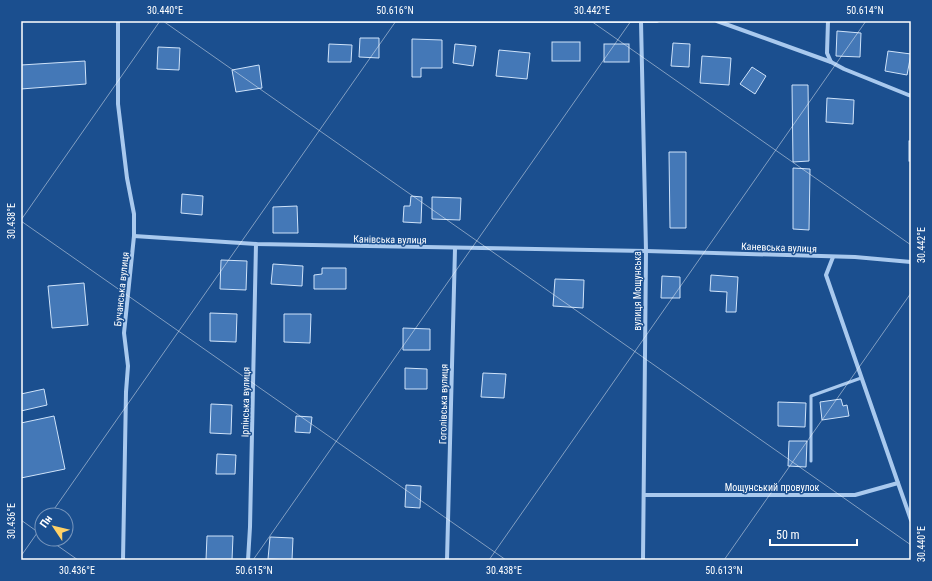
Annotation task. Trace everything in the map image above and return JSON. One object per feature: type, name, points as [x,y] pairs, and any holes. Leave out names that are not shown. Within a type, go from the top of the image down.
[{"type":"street","name":"Бучанська вулиця","points":[[118,21],[118,104],[127,178],[134,214],[134,236],[124,333],[128,366],[123,560]]},
{"type":"street","points":[[168,21],[657,21]]},
{"type":"street","points":[[717,21],[832,62],[844,69],[911,96]]},
{"type":"street","points":[[828,21],[826,53],[832,62]]},
{"type":"street","name":"вулиця Мощунська","points":[[641,22],[646,251],[643,560]]},
{"type":"street","name":"Канівська вулиця","points":[[134,236],[256,244],[455,249],[646,251]]},
{"type":"street","name":"Ірпінська вулиця","points":[[248,560],[256,244]]},
{"type":"street","name":"Гоголівська вулиця","points":[[447,560],[455,249]]},
{"type":"street","name":"Каневська вулиця","points":[[646,251],[833,257],[911,262]]},
{"type":"street","points":[[833,257],[826,275],[911,520]]},
{"type":"street","name":"Мощунський провулок","points":[[644,496],[855,495],[898,482]]},
{"type":"lane","points":[[811,461],[812,396],[861,378]]},
{"type":"building","points":[[837,31],[861,33],[860,57],[836,56]]},
{"type":"building","points":[[360,38],[379,38],[379,58],[359,57]]},
{"type":"building","points":[[412,39],[442,40],[442,68],[421,68],[421,77],[412,77]]},
{"type":"building","points":[[552,42],[580,42],[580,61],[552,61]]},
{"type":"building","points":[[673,43],[690,44],[689,67],[671,66]]},
{"type":"building","points":[[329,44],[352,45],[351,62],[328,62]]},
{"type":"building","points":[[455,44],[476,46],[473,66],[453,63]]},
{"type":"building","points":[[604,44],[629,44],[629,62],[604,62]]},
{"type":"building","points":[[158,47],[180,48],[179,70],[157,69]]},
{"type":"building","points":[[499,50],[530,53],[527,79],[496,76]]},
{"type":"building","points":[[888,51],[911,54],[907,75],[885,71]]},
{"type":"building","points":[[702,56],[731,58],[729,85],[700,83]]},
{"type":"building","points":[[85,61],[86,84],[21,89],[21,65]]},
{"type":"building","points":[[259,65],[262,88],[236,92],[232,70]]},
{"type":"building","points":[[752,67],[766,76],[755,94],[740,84]]},
{"type":"building","points":[[792,85],[808,85],[809,161],[793,162]]},
{"type":"building","points":[[827,98],[854,100],[853,124],[826,122]]},
{"type":"building","points":[[909,141],[911,141],[911,161],[909,161]]},
{"type":"building","points":[[669,152],[686,152],[686,228],[670,228]]},
{"type":"building","points":[[793,168],[810,169],[809,230],[793,229]]},
{"type":"building","points":[[182,194],[203,196],[202,215],[181,213]]},
{"type":"building","points":[[411,196],[422,197],[421,223],[403,222],[404,206],[410,206]]},
{"type":"building","points":[[432,197],[461,198],[460,220],[432,219]]},
{"type":"building","points":[[297,206],[298,233],[273,233],[273,207]]},
{"type":"building","points":[[221,260],[247,261],[246,290],[220,289]]},
{"type":"building","points":[[273,264],[303,266],[302,286],[271,284]]},
{"type":"building","points":[[322,268],[346,268],[346,289],[314,289],[314,275],[322,274]]},
{"type":"building","points":[[711,275],[738,277],[736,312],[726,312],[727,292],[710,291]]},
{"type":"building","points":[[662,276],[680,277],[680,298],[661,298]]},
{"type":"building","points":[[555,279],[584,280],[583,308],[553,306]]},
{"type":"building","points":[[84,283],[88,325],[52,328],[48,286]]},
{"type":"building","points":[[210,313],[237,314],[236,342],[210,341]]},
{"type":"building","points":[[284,314],[311,314],[310,343],[284,342]]},
{"type":"building","points":[[403,328],[430,329],[430,350],[403,350]]},
{"type":"building","points":[[405,368],[427,369],[427,389],[405,389]]},
{"type":"building","points":[[483,373],[506,374],[504,398],[481,397]]},
{"type":"building","points":[[44,389],[47,405],[21,411],[21,394]]},
{"type":"building","points":[[841,399],[843,406],[847,405],[849,416],[822,420],[820,402]]},
{"type":"building","points":[[778,402],[806,403],[805,427],[778,426]]},
{"type":"building","points":[[211,404],[232,405],[231,434],[210,433]]},
{"type":"building","points":[[54,416],[65,469],[21,478],[21,423]]},
{"type":"building","points":[[296,416],[312,417],[310,433],[295,432]]},
{"type":"building","points":[[789,441],[807,441],[806,467],[788,466]]},
{"type":"building","points":[[217,454],[236,455],[235,474],[216,474]]},
{"type":"building","points":[[406,485],[421,486],[420,508],[405,507]]},
{"type":"building","points":[[207,536],[233,536],[232,560],[206,560]]},
{"type":"building","points":[[270,537],[293,538],[292,560],[268,559]]}]
